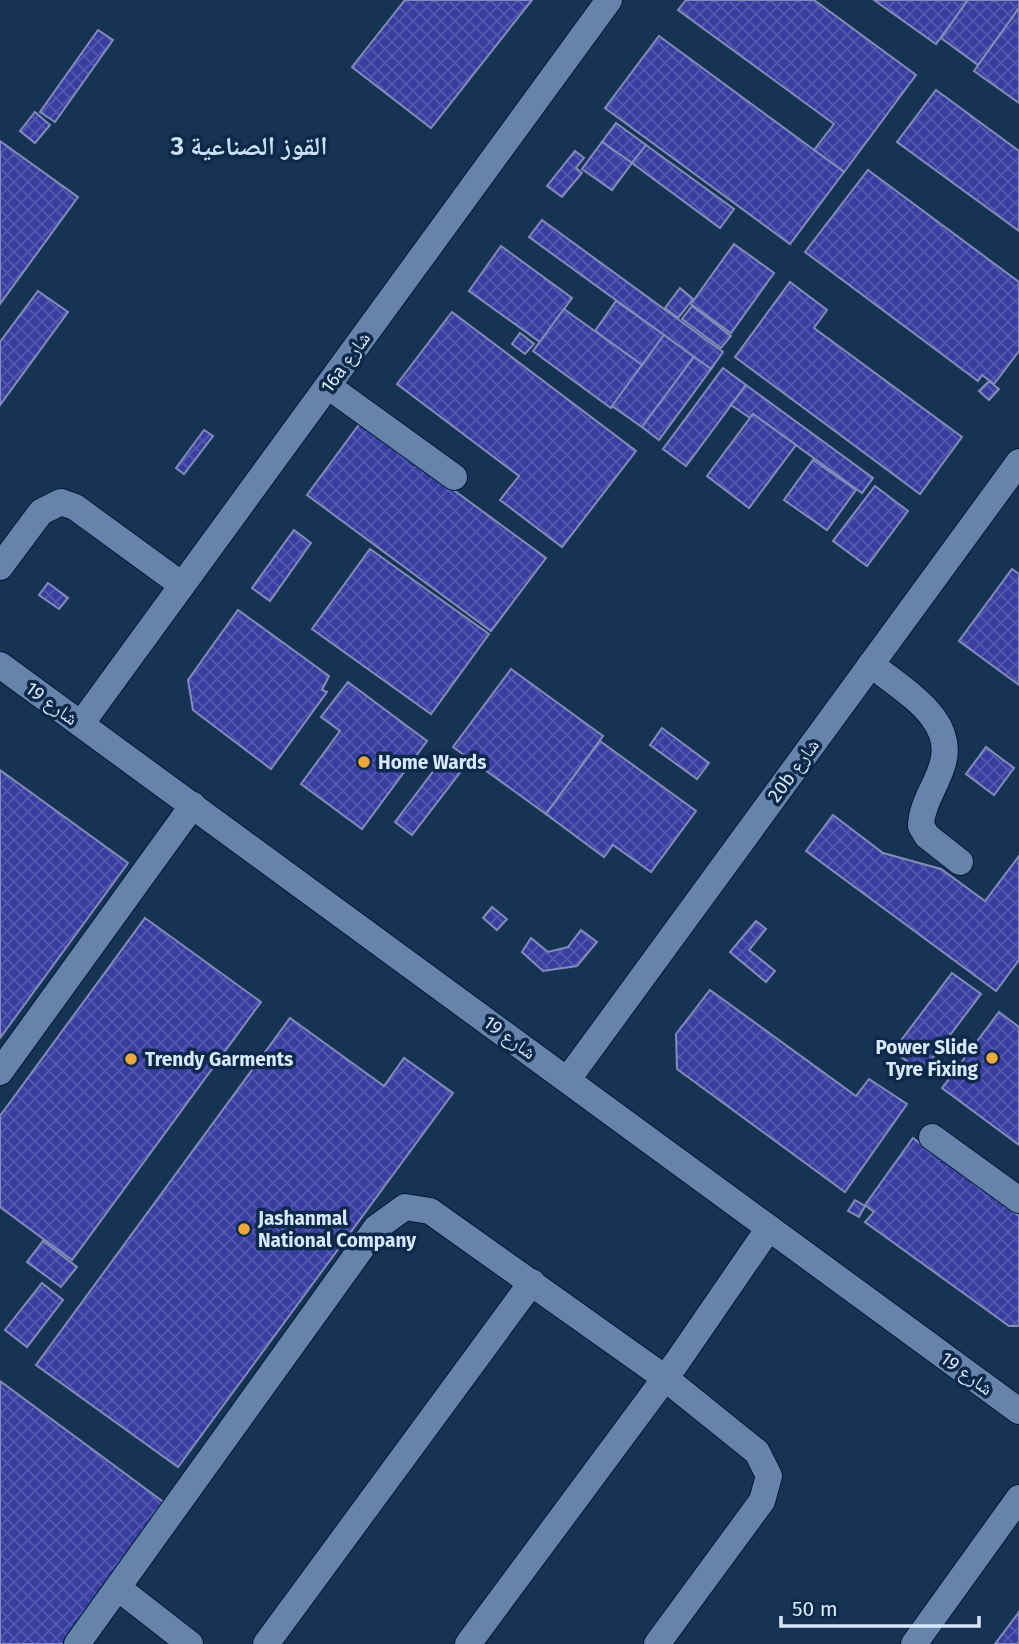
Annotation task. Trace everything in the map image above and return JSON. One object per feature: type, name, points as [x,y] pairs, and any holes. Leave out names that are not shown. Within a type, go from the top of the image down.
[{"type":"street","name":"16a شارع","points":[[81,723],[609,0]]},
{"type":"street","points":[[328,386],[454,477]]},
{"type":"street","name":"20b شارع","points":[[568,1079],[1019,462]]},
{"type":"street","points":[[0,567],[41,512],[61,502],[75,507],[182,585]]},
{"type":"street","points":[[871,664],[930,712],[942,732],[945,755],[921,826],[926,836],[960,862]]},
{"type":"street","name":"شارع 19","points":[[0,665],[1019,1411]]},
{"type":"street","points":[[0,1072],[193,805]]},
{"type":"street","points":[[932,1137],[1019,1200]]},
{"type":"street","points":[[77,1644],[368,1239],[405,1207],[430,1211],[665,1378],[757,1452],[769,1476],[762,1502],[657,1644]]},
{"type":"street","points":[[468,1644],[665,1378],[769,1228]]},
{"type":"street","points":[[266,1644],[532,1282]]},
{"type":"street","points":[[914,1644],[1019,1498]]},
{"type":"street","points":[[118,1588],[190,1644]]},
{"type":"building","points":[[405,0],[532,0],[431,128],[352,67]]},
{"type":"building","points":[[686,0],[814,0],[916,75],[844,172],[814,150],[834,124],[678,10]]},
{"type":"building","points":[[874,0],[968,0],[936,44]]},
{"type":"building","points":[[968,0],[1019,0],[1019,8],[978,65],[941,38]]},
{"type":"building","points":[[1019,8],[1019,103],[974,71]]},
{"type":"building","points":[[98,30],[113,40],[55,122],[40,112]]},
{"type":"building","points":[[659,36],[844,172],[790,244],[605,108]]},
{"type":"building","points":[[936,90],[1019,151],[1019,231],[897,142]]},
{"type":"building","points":[[35,112],[50,125],[35,143],[20,131]]},
{"type":"building","points":[[616,123],[646,145],[632,163],[602,142]]},
{"type":"building","points":[[0,141],[78,197],[0,304]]},
{"type":"building","points":[[602,142],[632,163],[612,190],[582,169]]},
{"type":"building","points":[[646,145],[734,209],[720,228],[632,163]]},
{"type":"building","points":[[575,151],[584,158],[576,168],[582,173],[562,197],[547,186]]},
{"type":"building","points":[[868,170],[1019,282],[1019,351],[994,384],[982,375],[978,381],[805,252]]},
{"type":"building","points":[[542,220],[723,352],[711,369],[529,237]]},
{"type":"building","points":[[734,244],[774,273],[731,333],[691,304]]},
{"type":"building","points":[[501,246],[572,298],[540,342],[469,291]]},
{"type":"building","points":[[790,282],[827,310],[814,328],[962,437],[920,494],[735,357]]},
{"type":"building","points":[[680,288],[693,299],[678,318],[665,308]]},
{"type":"building","points":[[38,291],[68,312],[0,405],[0,342]]},
{"type":"building","points":[[616,301],[664,335],[642,365],[595,331]]},
{"type":"building","points":[[692,306],[731,336],[721,348],[682,319]]},
{"type":"building","points":[[564,309],[642,365],[611,408],[533,351]]},
{"type":"building","points":[[452,312],[636,451],[562,547],[500,500],[519,476],[397,384]]},
{"type":"building","points":[[520,333],[534,344],[525,354],[512,344]]},
{"type":"building","points":[[664,335],[694,357],[642,427],[612,406]]},
{"type":"building","points":[[694,357],[711,369],[659,440],[642,427]]},
{"type":"building","points":[[723,368],[746,385],[686,466],[663,449]]},
{"type":"building","points":[[989,381],[999,389],[989,400],[979,391]]},
{"type":"building","points":[[746,385],[873,478],[862,493],[753,414],[750,418],[731,405]]},
{"type":"building","points":[[753,414],[796,445],[749,508],[707,476]]},
{"type":"building","points":[[361,422],[546,558],[491,631],[307,495]]},
{"type":"building","points":[[204,430],[213,436],[184,474],[176,468]]},
{"type":"building","points":[[813,460],[856,490],[827,530],[784,500]]},
{"type":"building","points":[[875,486],[908,511],[867,566],[833,541]]},
{"type":"building","points":[[294,530],[311,543],[270,601],[252,588]]},
{"type":"building","points":[[370,549],[489,634],[431,714],[312,629]]},
{"type":"building","points":[[1012,569],[1019,574],[1019,685],[959,641]]},
{"type":"building","points":[[48,583],[68,598],[59,609],[39,595]]},
{"type":"building","points":[[238,610],[329,676],[322,690],[327,692],[271,769],[193,710],[188,680]]},
{"type":"building","points":[[511,669],[603,736],[546,814],[453,747]]},
{"type":"building","name":"Home Wards","points":[[348,682],[427,741],[362,829],[301,784],[340,731],[321,717]]},
{"type":"building","points":[[662,728],[709,763],[697,779],[650,745]]},
{"type":"building","points":[[600,741],[696,811],[651,872],[613,845],[604,857],[546,814]]},
{"type":"building","points":[[986,747],[1014,768],[994,795],[966,774]]},
{"type":"building","points":[[444,757],[462,770],[412,835],[395,822]]},
{"type":"building","points":[[0,770],[128,863],[0,1038]]},
{"type":"building","points":[[833,815],[883,853],[941,869],[985,901],[1019,856],[1019,960],[996,991],[806,851]]},
{"type":"building","points":[[492,907],[507,919],[497,930],[483,918]]},
{"type":"building","name":"Trendy Garments","points":[[145,918],[261,1002],[72,1260],[0,1207],[0,1116]]},
{"type":"building","points":[[756,921],[766,929],[749,950],[775,971],[766,982],[730,952]]},
{"type":"building","points":[[581,930],[597,942],[577,966],[543,971],[522,952],[531,938],[548,952],[568,947]]},
{"type":"building","points":[[952,973],[981,994],[922,1072],[893,1051]]},
{"type":"building","points":[[710,990],[856,1096],[869,1079],[907,1104],[845,1192],[677,1069],[676,1034]]},
{"type":"building","name":"Power Slide Tyre Fixing","points":[[999,1012],[1019,1027],[1019,1145],[942,1088]]},
{"type":"building","name":"Jashanmal National Company","points":[[290,1018],[384,1086],[404,1058],[453,1093],[178,1467],[36,1365]]},
{"type":"building","points":[[913,1138],[1019,1216],[1019,1326],[1009,1326],[865,1222],[874,1212],[865,1205]]},
{"type":"building","points":[[855,1200],[865,1206],[859,1217],[848,1211]]},
{"type":"building","points":[[43,1241],[77,1267],[61,1287],[27,1262]]},
{"type":"building","points":[[42,1283],[63,1300],[27,1347],[5,1330]]},
{"type":"building","points":[[0,1381],[177,1512],[78,1644],[0,1644]]},
{"type":"building","points":[[1019,1612],[1019,1644],[995,1644]]},
{"type":"place","name":"Home Wards","points":[[364,762]]},
{"type":"place","name":"Power Slide Tyre Fixing","points":[[992,1058]]},
{"type":"place","name":"Trendy Garments","points":[[131,1059]]},
{"type":"place","name":"Jashanmal National Company","points":[[244,1229]]},
{"type":"district","name":"القوز الصناعية 3","points":[[249,146]]}]
